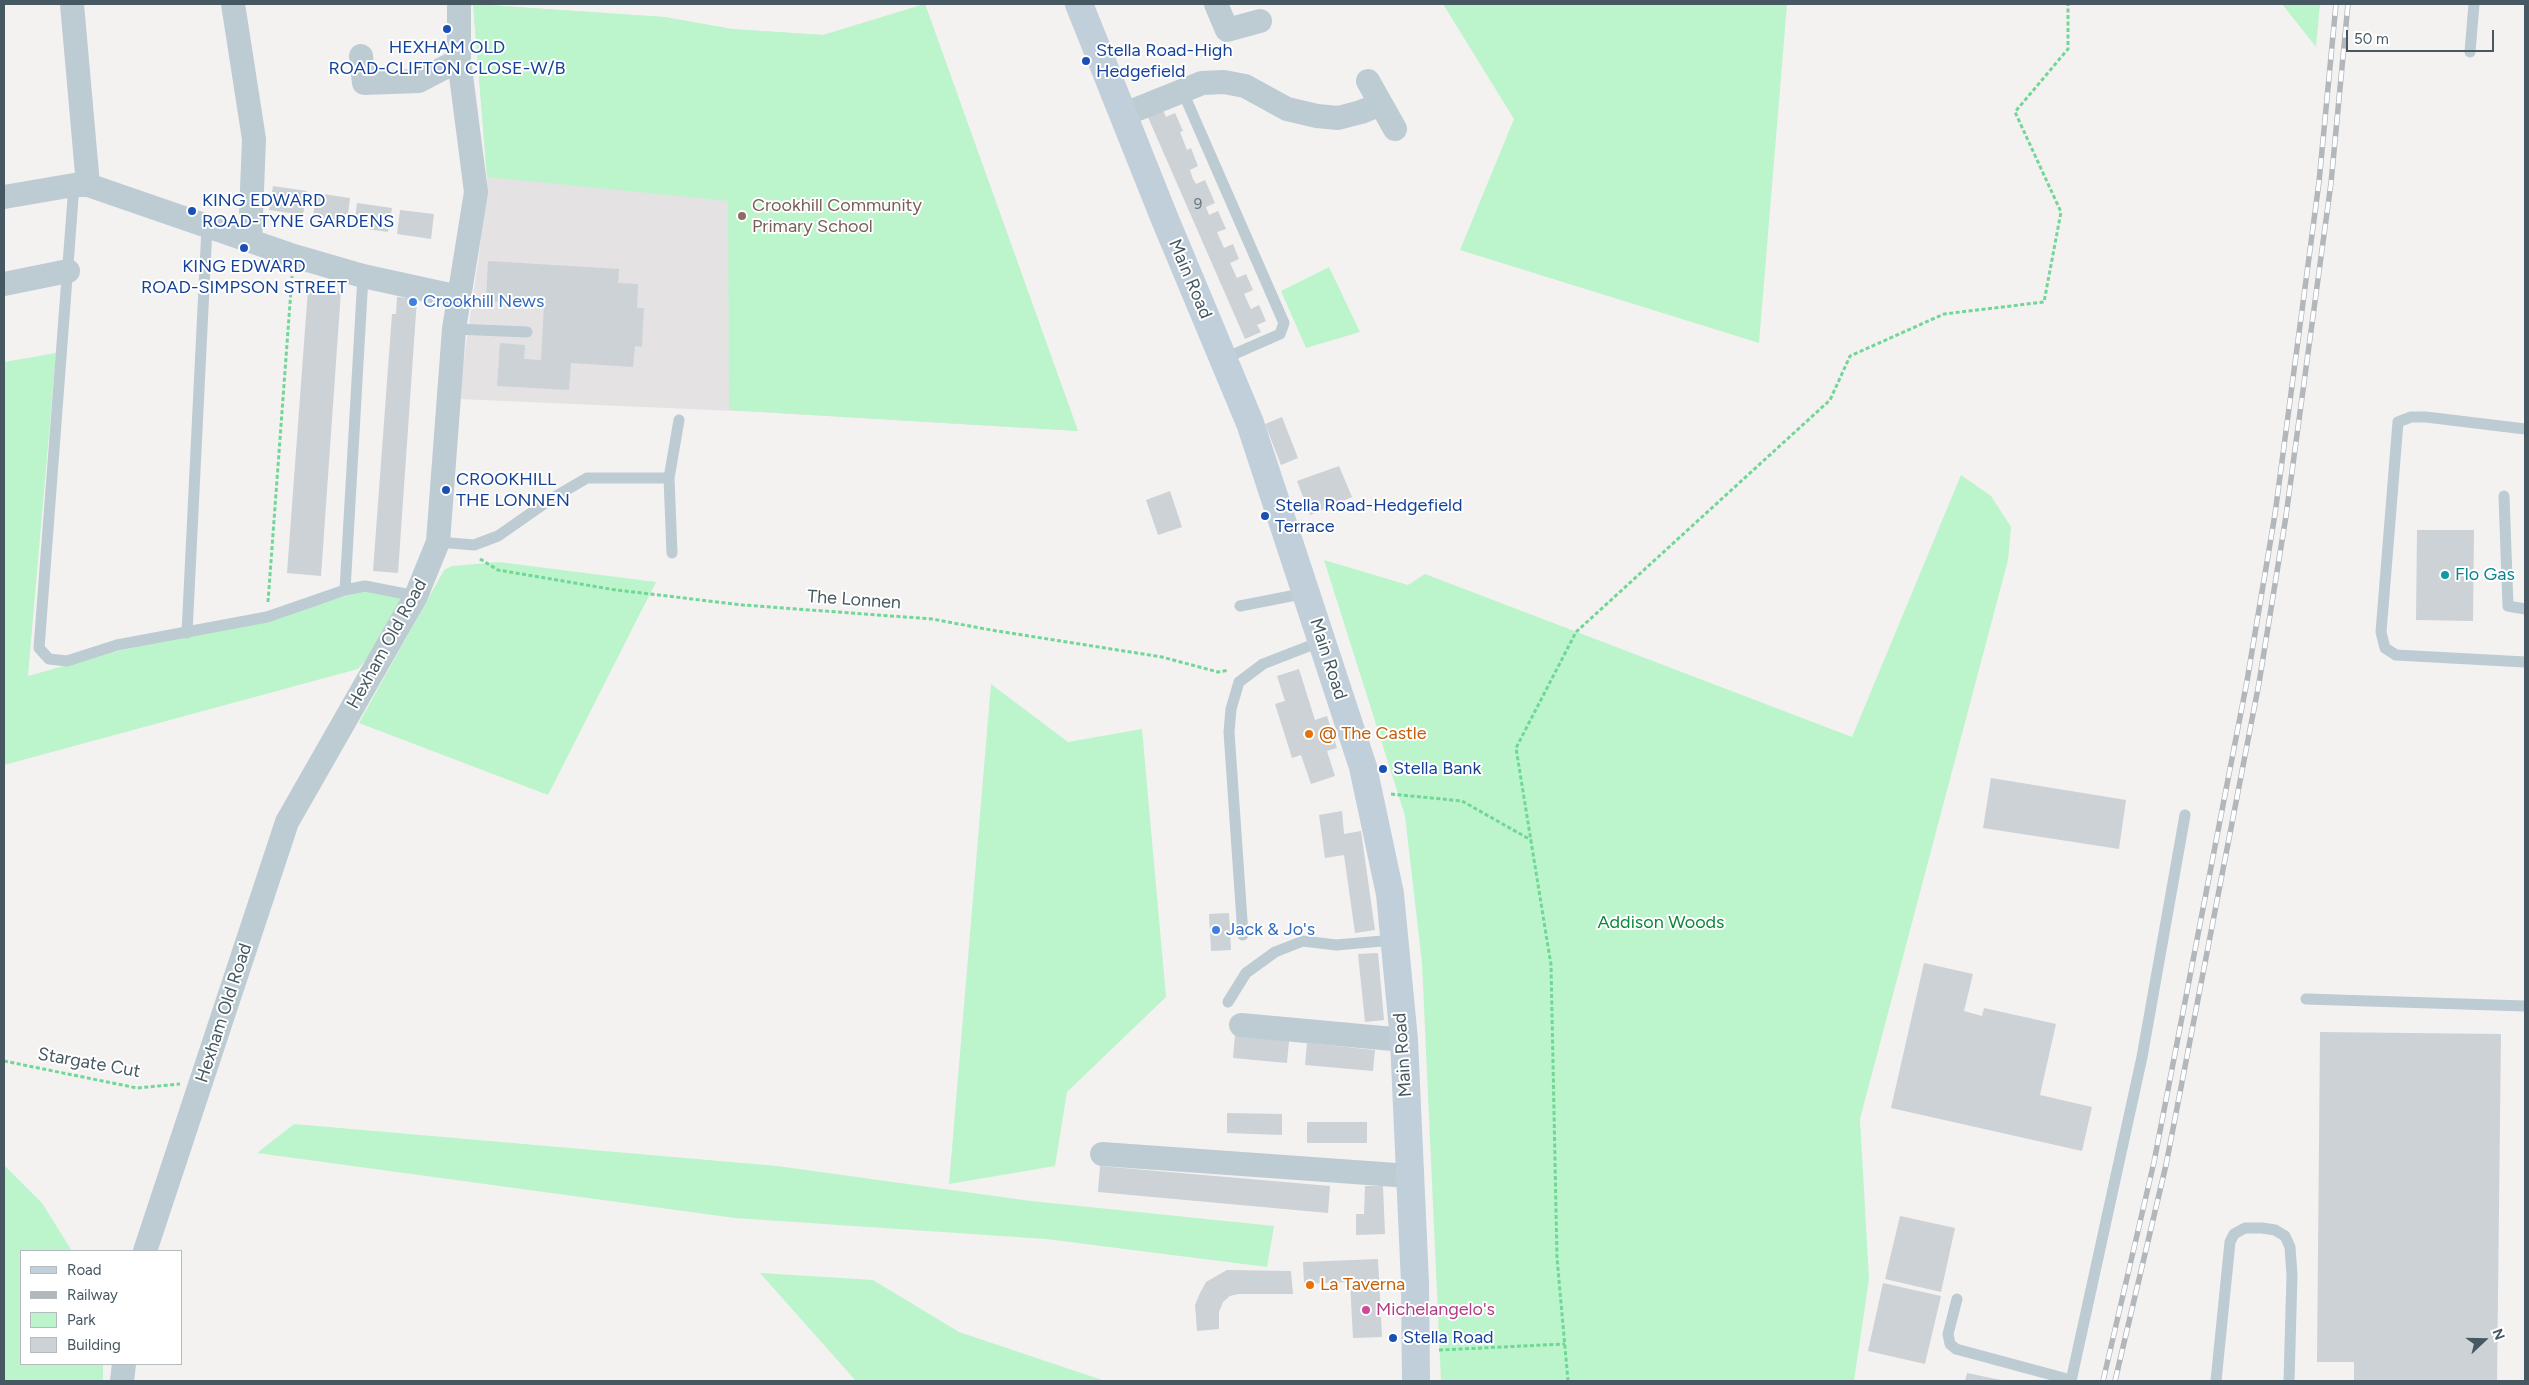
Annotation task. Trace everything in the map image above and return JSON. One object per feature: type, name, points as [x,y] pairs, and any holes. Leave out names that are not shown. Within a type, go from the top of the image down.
[{"type":"main road","name":"Main Road","points":[[1079,4],[1125,114],[1164,217],[1250,423],[1322,641],[1368,791],[1390,894],[1404,1040],[1416,1381]]},
{"type":"street","points":[[72,4],[81,185]]},
{"type":"street","points":[[233,4],[254,139],[250,240]]},
{"type":"street","name":"Hexham Old Road","points":[[145,1250],[287,822],[416,596],[438,542],[454,329],[476,192],[459,60],[459,4]]},
{"type":"street","points":[[1216,4],[1227,30],[1260,21]]},
{"type":"street","points":[[361,56],[364,84],[419,81],[459,60]]},
{"type":"street","points":[[1368,81],[1395,129]]},
{"type":"street","points":[[1125,114],[1202,83],[1224,82],[1245,86],[1287,109],[1317,116],[1338,118],[1362,112],[1381,104]]},
{"type":"street","points":[[4,197],[81,185],[294,256],[363,276],[459,297]]},
{"type":"street","points":[[4,284],[68,271]]},
{"type":"street","points":[[1241,1025],[1404,1040]]},
{"type":"street","points":[[1102,1154],[1410,1176]]},
{"type":"street","points":[[122,1381],[124,1365]]},
{"type":"lane","points":[[2470,52],[2474,4]]},
{"type":"lane","points":[[1182,90],[1284,323],[1280,334],[1223,359]]},
{"type":"lane","points":[[81,185],[68,271],[39,648],[50,659],[67,661],[116,645],[267,617],[346,590],[365,586],[416,596]]},
{"type":"lane","points":[[187,633],[207,227]]},
{"type":"lane","points":[[346,590],[363,276]]},
{"type":"lane","points":[[454,329],[527,332]]},
{"type":"lane","points":[[2525,428],[2426,417],[2411,417],[2398,422],[2381,632],[2385,648],[2396,655],[2525,662]]},
{"type":"lane","points":[[672,553],[669,478],[679,420]]},
{"type":"lane","points":[[438,542],[474,545],[498,536],[551,499],[587,478],[669,478]]},
{"type":"lane","points":[[2504,496],[2508,606],[2525,609]]},
{"type":"lane","points":[[1240,606],[1306,593]]},
{"type":"lane","points":[[1243,935],[1229,732],[1232,708],[1239,682],[1263,664],[1322,641]]},
{"type":"lane","points":[[1957,1299],[1948,1334],[1950,1344],[1956,1349],[2071,1381],[2142,1057],[2185,815]]},
{"type":"lane","points":[[1228,1002],[1246,973],[1276,952],[1303,941],[1336,945],[1394,940]]},
{"type":"lane","points":[[2306,999],[2525,1006]]},
{"type":"lane","points":[[2216,1381],[2230,1242],[2234,1234],[2245,1228],[2262,1228],[2275,1230],[2285,1236],[2290,1247],[2292,1275],[2289,1381]]},
{"type":"path","points":[[1568,1381],[1557,1258],[1550,965],[1516,748],[1576,632],[1830,400],[1850,356],[1944,314],[2044,302],[2061,212],[2015,112],[2068,49],[2068,4]]},
{"type":"path","points":[[267,617],[294,256]]},
{"type":"path","name":"The Lonnen","points":[[477,557],[498,570],[616,590],[743,605],[932,619],[1162,656],[1218,672],[1236,668]]},
{"type":"path","points":[[1368,791],[1462,801],[1531,840]]},
{"type":"path","name":"Stargate Cut","points":[[4,1060],[137,1088],[176,1083],[198,1090]]},
{"type":"path","points":[[1416,1352],[1565,1344]]},
{"type":"shaded area","name":"Crookhill Community Primary School","points":[[473,4],[664,17],[732,29],[823,35],[925,4],[1078,431],[759,412],[458,399],[479,255],[487,177]]},
{"type":"green space","name":"Crookhill Community Primary School","points":[[473,4],[664,17],[732,29],[823,35],[925,4],[1078,431],[729,410],[728,201],[487,177]]},
{"type":"green space","points":[[1443,4],[1787,4],[1759,343],[1460,250],[1514,119]]},
{"type":"green space","points":[[2282,4],[2320,4],[2316,47]]},
{"type":"green space","points":[[1329,267],[1360,332],[1306,348],[1281,291]]},
{"type":"green space","points":[[56,353],[28,676],[117,651],[268,620],[365,590],[411,597],[388,635],[358,669],[4,765],[4,362]]},
{"type":"green space","name":"Addison Woods","points":[[1961,475],[1991,496],[2011,527],[2008,560],[1860,1119],[1869,1279],[1854,1381],[1441,1381],[1422,963],[1405,816],[1324,560],[1408,585],[1425,574],[1852,737]]},
{"type":"green space","points":[[499,562],[656,582],[548,795],[359,723],[444,570],[452,566]]},
{"type":"green space","points":[[991,684],[1068,742],[1142,729],[1166,997],[1067,1092],[1055,1166],[949,1184]]},
{"type":"green space","points":[[294,1124],[777,1166],[1031,1201],[1274,1226],[1267,1267],[1046,1239],[735,1218],[257,1153]]},
{"type":"green space","points":[[4,1165],[42,1203],[71,1250],[20,1250],[20,1365],[103,1365],[103,1381],[4,1381]]},
{"type":"green space","points":[[760,1273],[873,1280],[959,1332],[1105,1381],[856,1381]]},
{"type":"building","points":[[1162,108],[1166,117],[1175,113],[1183,131],[1180,132],[1187,150],[1191,148],[1198,166],[1190,170],[1193,179],[1196,184],[1205,180],[1215,203],[1206,207],[1209,215],[1218,211],[1226,229],[1217,232],[1224,248],[1233,244],[1239,259],[1230,263],[1237,278],[1246,274],[1253,290],[1244,294],[1251,309],[1259,305],[1266,321],[1257,325],[1261,332],[1245,339],[1147,115]]},
{"type":"building","points":[[273,186],[307,191],[303,215],[269,210]]},
{"type":"building","points":[[316,193],[350,198],[347,222],[313,218]]},
{"type":"building","points":[[357,203],[392,208],[388,232],[354,227]]},
{"type":"building","points":[[400,210],[434,214],[431,239],[397,234]]},
{"type":"building","points":[[488,261],[619,269],[618,283],[638,284],[637,308],[644,308],[642,347],[635,346],[633,367],[571,363],[569,390],[497,386],[500,343],[525,345],[524,359],[541,360],[544,305],[486,301]]},
{"type":"building","points":[[308,289],[341,291],[321,576],[287,573]]},
{"type":"building","points":[[397,297],[417,299],[398,573],[373,571],[392,314],[396,314]]},
{"type":"building","points":[[1282,417],[1298,458],[1281,465],[1265,424]]},
{"type":"building","points":[[1339,466],[1352,497],[1310,515],[1297,481]]},
{"type":"building","points":[[1170,491],[1182,527],[1158,535],[1146,500]]},
{"type":"building","name":"Flo Gas","points":[[2417,530],[2474,530],[2473,621],[2416,620]]},
{"type":"building","name":"@ The Castle","points":[[1299,669],[1315,720],[1327,716],[1337,748],[1327,751],[1335,776],[1311,784],[1301,755],[1292,758],[1275,704],[1285,701],[1277,676]]},
{"type":"building","points":[[1991,778],[2126,800],[2119,849],[1983,828]]},
{"type":"building","points":[[1342,811],[1344,834],[1361,831],[1375,930],[1355,933],[1344,855],[1325,858],[1319,815]]},
{"type":"building","points":[[1229,913],[1231,950],[1211,951],[1209,914]]},
{"type":"building","points":[[1378,953],[1384,1020],[1365,1022],[1358,954]]},
{"type":"building","points":[[1924,963],[1973,974],[1964,1011],[1982,1016],[1984,1008],[2056,1024],[2040,1095],[2092,1107],[2082,1151],[1891,1108]]},
{"type":"building","points":[[2320,1032],[2501,1034],[2497,1381],[2354,1381],[2354,1362],[2317,1362]]},
{"type":"building","points":[[1235,1035],[1289,1041],[1287,1063],[1233,1058]]},
{"type":"building","points":[[1307,1043],[1375,1050],[1373,1071],[1305,1065]]},
{"type":"building","points":[[1227,1113],[1282,1114],[1282,1135],[1227,1133]]},
{"type":"building","points":[[1307,1122],[1367,1122],[1367,1143],[1307,1143]]},
{"type":"building","points":[[1100,1166],[1330,1186],[1328,1213],[1098,1192]]},
{"type":"building","points":[[1365,1186],[1383,1186],[1385,1234],[1356,1235],[1356,1214],[1364,1214]]},
{"type":"building","points":[[1900,1216],[1955,1228],[1941,1292],[1885,1279]]},
{"type":"building","name":"Michelangelo's","points":[[1378,1259],[1382,1337],[1353,1338],[1350,1282],[1304,1284],[1303,1262]]},
{"type":"building","points":[[1227,1270],[1291,1271],[1293,1294],[1238,1294],[1230,1296],[1223,1302],[1219,1312],[1219,1329],[1197,1331],[1195,1305],[1200,1293],[1206,1282]]},
{"type":"building","points":[[1883,1283],[1941,1296],[1925,1364],[1868,1351]]},
{"type":"building","points":[[1967,1373],[2001,1380],[2001,1381],[1965,1381]]},
{"type":"railway","points":[[2103,1381],[2154,1162],[2247,681],[2275,514],[2319,182],[2336,4]]},
{"type":"railway","points":[[2115,1381],[2166,1165],[2259,683],[2286,516],[2331,183],[2348,4]]},
{"type":"place","name":"HEXHAM OLD ROAD-CLIFTON CLOSE-W/B","points":[[447,29]]},
{"type":"place","name":"Stella Road-High Hedgefield","points":[[1086,61]]},
{"type":"place","name":"KING EDWARD ROAD-TYNE GARDENS","points":[[192,211]]},
{"type":"place","name":"Crookhill Community Primary School","points":[[742,216]]},
{"type":"place","name":"KING EDWARD ROAD-SIMPSON STREET","points":[[244,248]]},
{"type":"place","name":"Crookhill News","points":[[413,302]]},
{"type":"place","name":"CROOKHILL THE LONNEN","points":[[446,490]]},
{"type":"place","name":"Stella Road-Hedgefield Terrace","points":[[1265,516]]},
{"type":"place","name":"Flo Gas","points":[[2445,575]]},
{"type":"place","name":"@ The Castle","points":[[1309,734]]},
{"type":"place","name":"Stella Bank","points":[[1383,769]]},
{"type":"place","name":"Jack & Jo's","points":[[1216,930]]},
{"type":"place","name":"La Taverna","points":[[1310,1285]]},
{"type":"place","name":"Michelangelo's","points":[[1366,1310]]},
{"type":"place","name":"Stella Road","points":[[1393,1338]]}]
